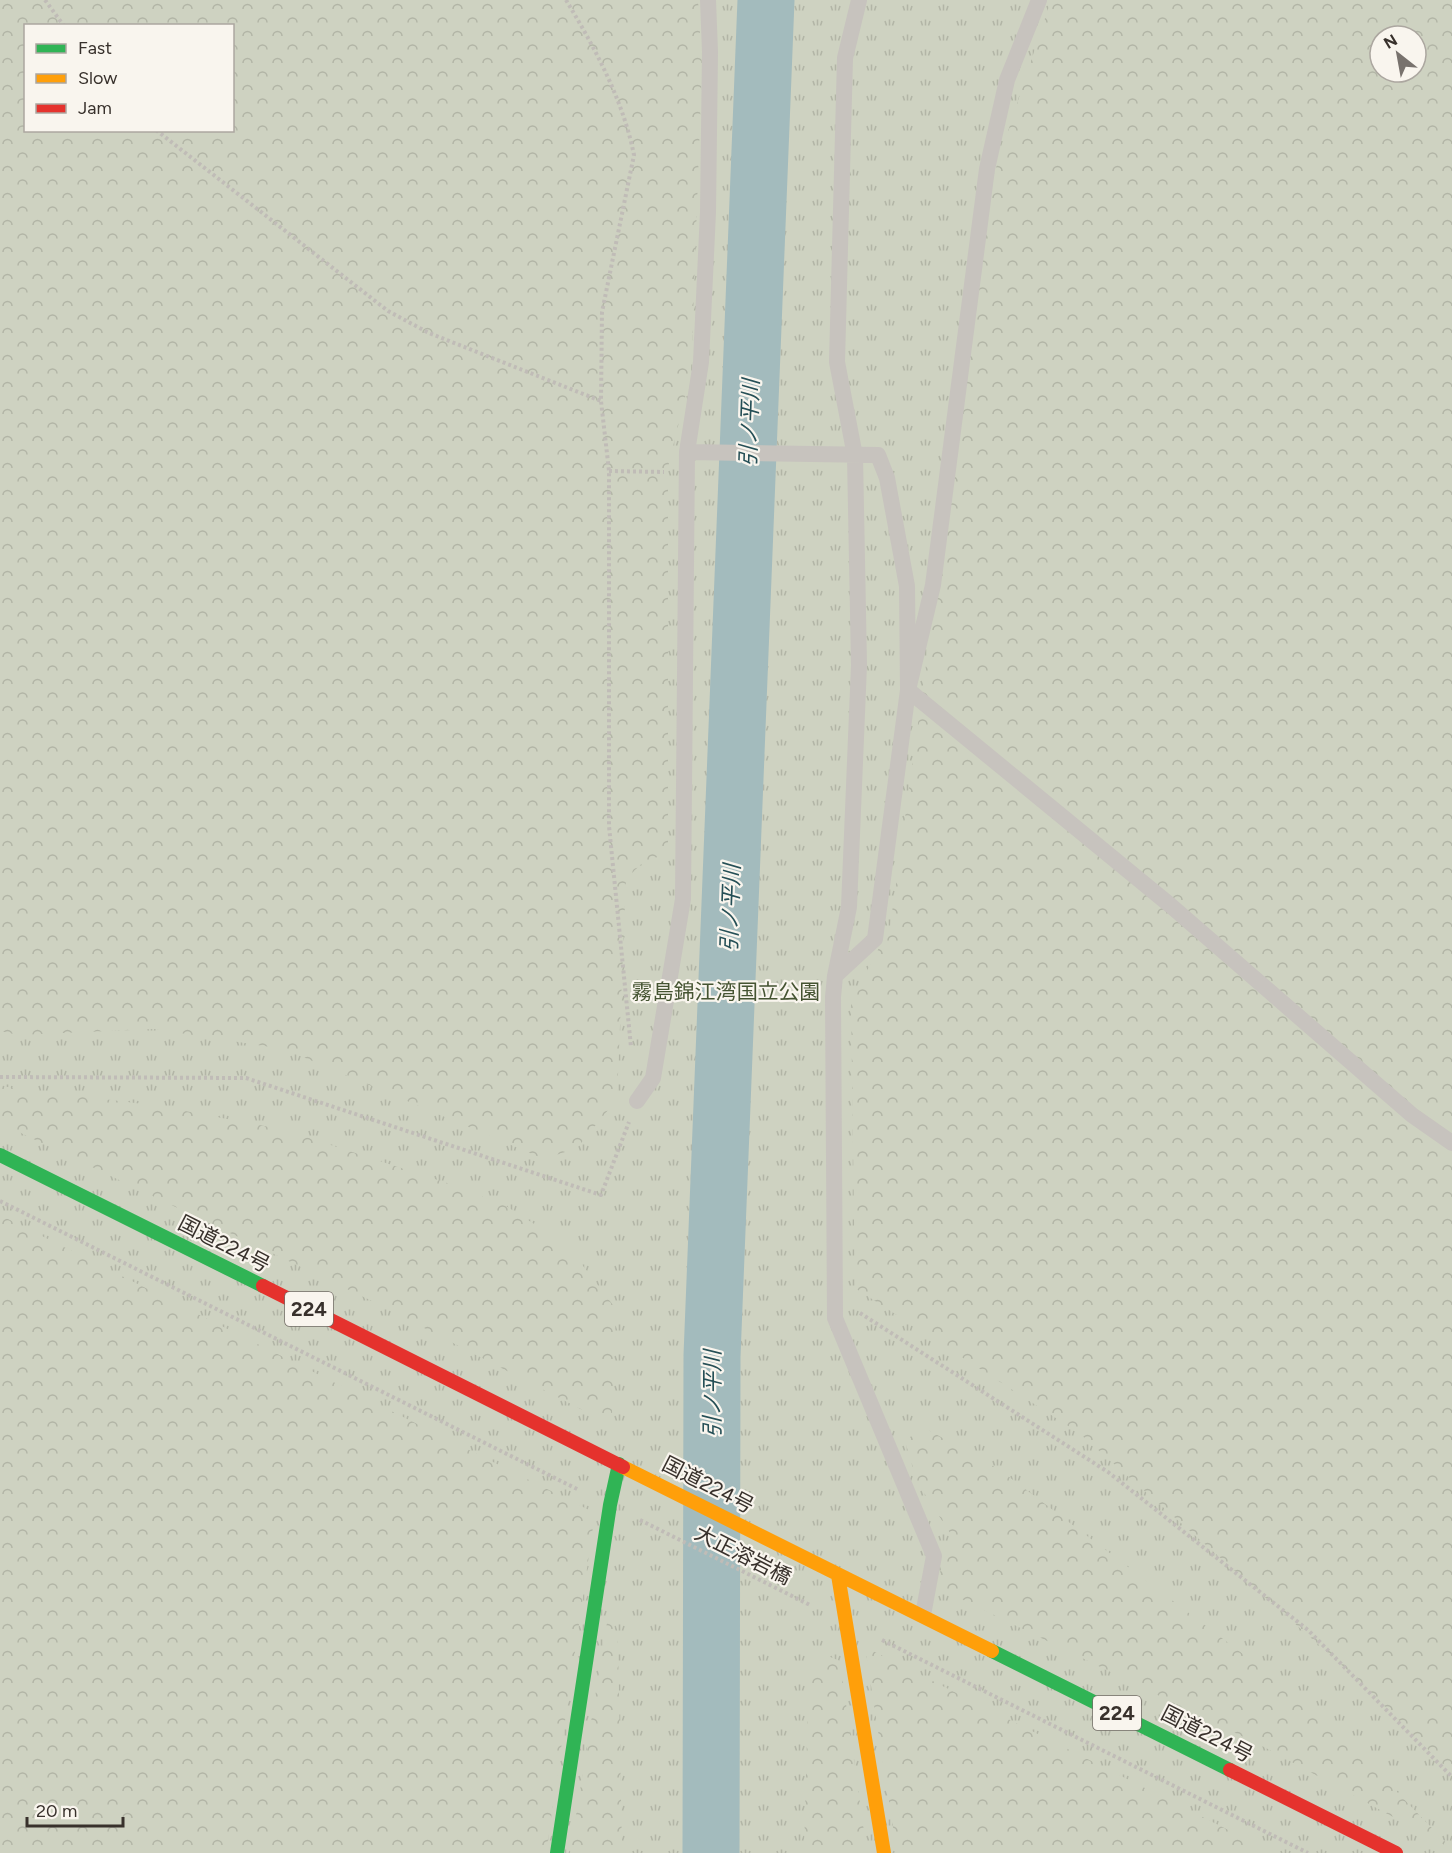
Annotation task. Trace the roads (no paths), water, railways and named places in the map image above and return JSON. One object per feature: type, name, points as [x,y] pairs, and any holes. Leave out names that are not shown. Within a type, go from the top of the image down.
[{"type":"main road","name":"国道224号","points":[[0,1155],[1396,1853]]},
{"type":"main road","points":[[557,1853],[610,1505],[619,1464]]},
{"type":"main road","points":[[838,1575],[841,1620],[884,1853]]},
{"type":"lane","points":[[636,1101],[653,1078],[683,899],[686,473],[687,452],[701,362],[708,212],[710,52],[708,0]]},
{"type":"lane","points":[[859,0],[845,58],[837,362],[855,456],[859,665],[849,907],[835,976],[834,1296],[835,1318],[934,1556],[923,1615]]},
{"type":"lane","points":[[835,976],[875,939],[908,690],[933,585],[987,169],[1007,80],[1039,0]]},
{"type":"lane","points":[[687,452],[878,455],[886,478],[907,586],[908,690]]},
{"type":"lane","points":[[908,690],[1170,905],[1412,1115],[1452,1143]]},
{"type":"waterway","name":"引ノ平川","points":[[711,1853],[712,1356],[766,0]]},
{"type":"park label","name":"霧島錦江湾国立公園","points":[[726,992]]}]
